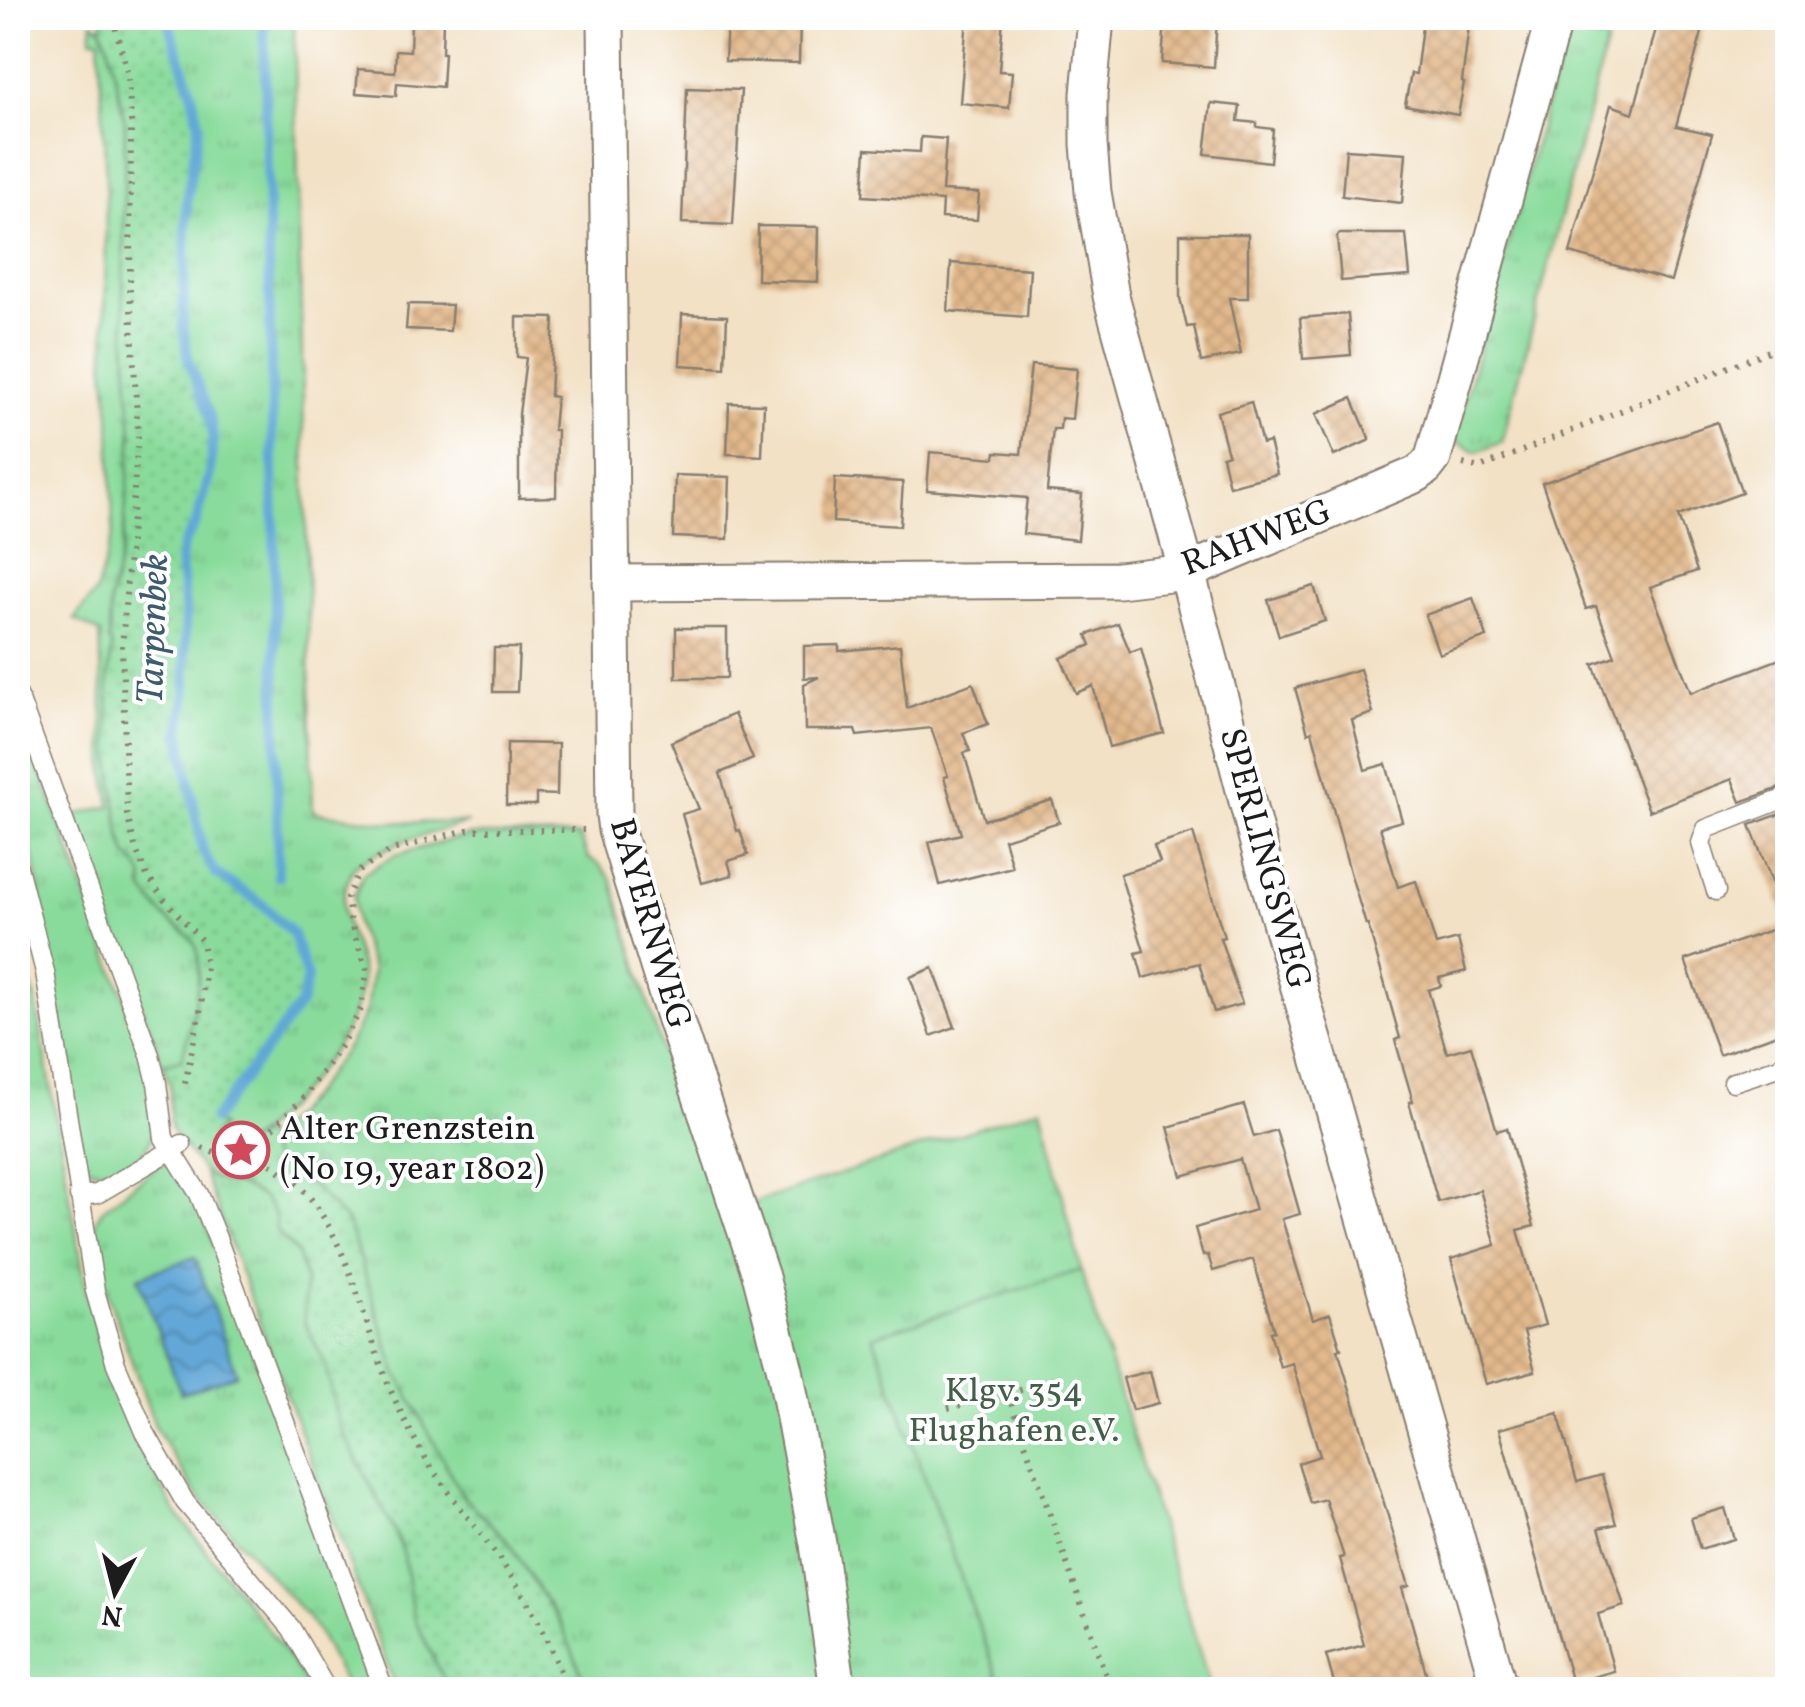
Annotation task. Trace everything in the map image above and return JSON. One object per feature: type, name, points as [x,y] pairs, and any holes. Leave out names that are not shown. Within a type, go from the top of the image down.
[{"type":"street","name":"BAYERNWEG","points":[[606,18],[616,830],[760,1277],[785,1370],[818,1544],[838,1690]]},
{"type":"street","name":"SPERLINGSWEG","points":[[1096,18],[1089,144],[1092,192],[1111,296],[1268,881],[1500,1690]]},
{"type":"street","points":[[1433,458],[1554,18]]},
{"type":"street","name":"RAHWEG","points":[[611,583],[1118,580],[1188,572],[1417,474],[1433,458]]},
{"type":"lane","points":[[18,695],[150,1055],[161,1124],[181,1145],[384,1690]]},
{"type":"lane","points":[[1716,891],[1701,843],[1706,829],[1788,797]]},
{"type":"lane","points":[[18,867],[46,972],[78,1196],[95,1291],[116,1364],[145,1432],[186,1502],[291,1628],[327,1690]]},
{"type":"lane","points":[[1733,1082],[1788,1064]]},
{"type":"lane","points":[[78,1196],[96,1194],[181,1145]]},
{"type":"path","points":[[112,18],[128,74],[131,121],[130,291],[138,436],[122,646],[127,815],[147,876],[202,941],[206,966],[200,1013],[181,1100]]},
{"type":"path","points":[[1433,458],[1480,468],[1788,343]]},
{"type":"path","points":[[263,1157],[266,1135],[306,1094],[342,1044],[361,1009],[367,970],[351,925],[348,898],[358,871],[392,850],[467,830],[616,830]]},
{"type":"path","points":[[181,1145],[202,1148],[229,1160],[263,1157]]},
{"type":"path","points":[[263,1157],[312,1200],[333,1234],[348,1264],[382,1369],[417,1443],[532,1610],[560,1668],[566,1690]]},
{"type":"path","points":[[948,1408],[1055,1380]]},
{"type":"path","points":[[1008,1394],[1111,1690]]},
{"type":"green space","points":[[103,18],[170,18],[199,124],[187,199],[183,326],[189,362],[210,417],[213,436],[210,474],[180,562],[185,605],[186,694],[180,733],[203,852],[215,873],[262,904],[293,934],[307,978],[301,1003],[213,1119],[221,1127],[213,1135],[212,1144],[216,1150],[232,1154],[260,1135],[270,1138],[270,1154],[276,1163],[301,1174],[348,1223],[396,1371],[463,1497],[507,1540],[561,1625],[588,1689],[449,1689],[413,1616],[404,1555],[395,1532],[339,1424],[325,1363],[304,1322],[305,1279],[297,1253],[276,1230],[275,1215],[264,1198],[203,1171],[173,1133],[170,1123],[170,1084],[163,1065],[182,1059],[199,968],[195,944],[142,887],[144,877],[127,855],[120,833],[110,754],[110,600],[122,551],[132,436],[123,293],[125,122],[109,47],[101,28]]},
{"type":"green space","points":[[170,18],[294,18],[313,812],[385,822],[468,823],[403,842],[354,867],[343,905],[361,970],[360,994],[351,1020],[295,1098],[233,1154],[216,1150],[212,1144],[213,1120],[301,1004],[262,904],[215,873],[203,852],[180,733],[186,694],[185,605],[180,562],[210,474],[213,436],[210,417],[189,362],[183,326],[187,199],[199,124]]},
{"type":"green space","points":[[1570,18],[1613,18],[1502,442],[1477,452],[1454,440]]},
{"type":"green space","points":[[93,21],[101,28],[109,47],[125,122],[123,293],[132,436],[122,551],[110,600],[110,754],[120,833],[127,855],[144,877],[142,887],[195,944],[199,968],[182,1060],[163,1065],[71,816],[111,806],[105,771],[100,633],[74,619],[96,592],[113,535],[105,369],[106,180],[99,39],[91,38]]},
{"type":"green space","points":[[18,709],[133,1020],[148,1072],[155,1112],[149,1144],[133,1162],[111,1170],[87,1166],[83,1160],[34,860],[18,812]]},
{"type":"green space","points":[[469,835],[580,836],[588,858],[612,880],[661,1047],[723,1213],[1041,1107],[1081,1270],[873,1336],[1002,1689],[588,1689],[561,1624],[507,1540],[463,1497],[396,1371],[348,1223],[301,1174],[276,1163],[270,1154],[270,1138],[310,1097],[348,1046],[366,1011],[372,970],[356,924],[354,897],[363,874],[395,855]]},
{"type":"green space","points":[[18,958],[35,997],[87,1293],[106,1363],[135,1437],[175,1511],[310,1689],[18,1689]]},
{"type":"green space","points":[[170,1163],[195,1195],[379,1689],[347,1689],[307,1617],[194,1491],[156,1429],[106,1289],[95,1233],[96,1220],[103,1209],[159,1165]]},
{"type":"green space","points":[[203,1171],[264,1198],[275,1215],[276,1230],[297,1253],[305,1279],[304,1322],[325,1363],[339,1424],[395,1532],[404,1555],[413,1616],[449,1689],[396,1689]]},
{"type":"green space","name":"Klgv. 354 Flughafen e.V.","points":[[1081,1270],[1211,1689],[1002,1689],[873,1336]]},
{"type":"water","points":[[195,1257],[237,1374],[181,1394],[138,1277]]},
{"type":"building","points":[[727,18],[800,18],[799,63],[725,61]]},
{"type":"building","points":[[967,18],[1003,18],[999,71],[1012,72],[1009,108],[960,103]]},
{"type":"building","points":[[1165,18],[1217,18],[1214,67],[1162,63]]},
{"type":"building","points":[[1423,18],[1470,18],[1458,115],[1405,105],[1411,73],[1416,74]]},
{"type":"building","points":[[1659,18],[1706,18],[1676,126],[1712,134],[1671,281],[1570,253],[1611,105],[1633,113]]},
{"type":"building","points":[[411,19],[443,20],[442,87],[397,83],[396,96],[356,93],[358,69],[395,72],[396,50],[410,51]]},
{"type":"building","points":[[687,88],[741,90],[733,225],[682,223]]},
{"type":"building","points":[[1211,103],[1240,106],[1238,121],[1273,129],[1270,162],[1205,154]]},
{"type":"building","points":[[921,137],[946,139],[942,191],[979,193],[977,220],[941,218],[942,201],[863,196],[866,149],[920,152]]},
{"type":"building","points":[[1346,149],[1406,153],[1402,203],[1342,196]]},
{"type":"building","points":[[758,226],[819,227],[818,282],[757,280]]},
{"type":"building","points":[[1180,234],[1248,234],[1248,298],[1229,298],[1241,354],[1201,362],[1194,326],[1187,327],[1180,298]]},
{"type":"building","points":[[1339,234],[1406,234],[1410,276],[1341,281]]},
{"type":"building","points":[[951,263],[1030,269],[1027,317],[948,311]]},
{"type":"building","points":[[408,304],[452,305],[450,331],[406,329]]},
{"type":"building","points":[[682,314],[727,316],[725,368],[680,365]]},
{"type":"building","points":[[1348,314],[1351,355],[1303,359],[1300,318]]},
{"type":"building","points":[[517,317],[554,318],[550,396],[556,397],[556,497],[519,498],[519,414],[526,358],[517,357]]},
{"type":"building","points":[[1031,365],[1077,369],[1072,419],[1061,418],[1060,429],[1053,429],[1047,491],[1082,494],[1078,540],[1023,534],[1027,498],[927,490],[930,452],[995,458],[996,452],[1021,454]]},
{"type":"building","points":[[1352,398],[1370,440],[1334,456],[1316,414]]},
{"type":"building","points":[[1251,402],[1262,444],[1269,442],[1277,474],[1229,486],[1222,456],[1228,454],[1217,412]]},
{"type":"building","points":[[729,403],[764,404],[762,456],[727,454]]},
{"type":"building","points":[[1717,422],[1742,493],[1678,516],[1697,571],[1650,587],[1691,693],[1782,658],[1788,672],[1788,785],[1741,802],[1732,779],[1649,811],[1593,664],[1615,656],[1596,606],[1586,609],[1542,483]]},
{"type":"building","points":[[675,475],[730,477],[728,539],[673,537]]},
{"type":"building","points":[[835,478],[903,482],[900,526],[833,522]]},
{"type":"building","points":[[1314,586],[1325,621],[1279,636],[1268,600]]},
{"type":"building","points":[[1473,598],[1487,637],[1439,654],[1425,615]]},
{"type":"building","points":[[1118,623],[1130,652],[1141,648],[1164,733],[1109,747],[1093,686],[1076,693],[1061,658],[1091,645],[1087,635]]},
{"type":"building","points":[[676,628],[727,628],[727,678],[676,678]]},
{"type":"building","points":[[839,645],[839,651],[900,645],[907,708],[973,683],[988,724],[963,733],[970,751],[964,753],[984,820],[1052,800],[1059,822],[1004,839],[1012,867],[940,885],[929,842],[961,834],[944,777],[948,776],[931,728],[857,736],[855,730],[805,730],[804,684],[819,677],[804,678],[804,646]]},
{"type":"building","points":[[494,648],[519,648],[517,692],[493,692]]},
{"type":"building","points":[[1360,669],[1373,713],[1352,720],[1365,770],[1386,764],[1402,821],[1380,827],[1398,887],[1416,881],[1436,945],[1458,939],[1466,971],[1439,978],[1441,986],[1428,990],[1447,1053],[1471,1046],[1497,1131],[1507,1128],[1534,1226],[1518,1230],[1545,1325],[1524,1331],[1535,1371],[1486,1384],[1451,1259],[1496,1245],[1480,1190],[1438,1202],[1409,1102],[1413,1101],[1395,1040],[1400,1038],[1312,731],[1308,733],[1295,688]]},
{"type":"building","points":[[734,714],[753,759],[720,773],[748,855],[728,861],[732,875],[702,883],[682,814],[699,809],[671,742]]},
{"type":"building","points":[[507,743],[558,744],[557,795],[536,794],[536,805],[506,805]]},
{"type":"building","points":[[1788,811],[1788,917],[1786,918],[1750,825]]},
{"type":"building","points":[[1193,833],[1242,1004],[1214,1012],[1199,963],[1143,978],[1136,953],[1144,951],[1120,874],[1160,862],[1154,846]]},
{"type":"building","points":[[1788,924],[1788,1030],[1719,1055],[1685,960]]},
{"type":"building","points":[[933,968],[955,1027],[931,1036],[910,977]]},
{"type":"building","points":[[1244,1105],[1254,1137],[1276,1130],[1300,1214],[1282,1219],[1313,1320],[1330,1314],[1409,1586],[1402,1588],[1428,1680],[1394,1690],[1336,1690],[1326,1655],[1364,1645],[1340,1558],[1344,1557],[1325,1499],[1310,1503],[1298,1463],[1320,1456],[1292,1363],[1280,1367],[1253,1259],[1213,1271],[1208,1255],[1203,1256],[1195,1228],[1255,1210],[1240,1159],[1182,1176],[1168,1127]]},
{"type":"building","points":[[1150,1371],[1158,1403],[1132,1410],[1123,1378]]},
{"type":"building","points":[[1558,1413],[1577,1482],[1602,1475],[1616,1524],[1599,1528],[1624,1606],[1598,1614],[1614,1671],[1572,1683],[1499,1429]]},
{"type":"building","points":[[1725,1508],[1734,1539],[1700,1549],[1691,1518]]},
{"type":"waterway","name":"Tarpenbek","points":[[170,18],[199,124],[187,199],[183,326],[189,362],[210,417],[213,436],[210,474],[180,562],[185,605],[186,694],[180,733],[203,852],[215,873],[262,904],[293,934],[307,978],[301,1003],[213,1120]]},
{"type":"waterway","points":[[264,18],[278,877]]},
{"type":"place","name":"Alter Grenzstein (No 19, year 1802)","points":[[241,1150]]}]
